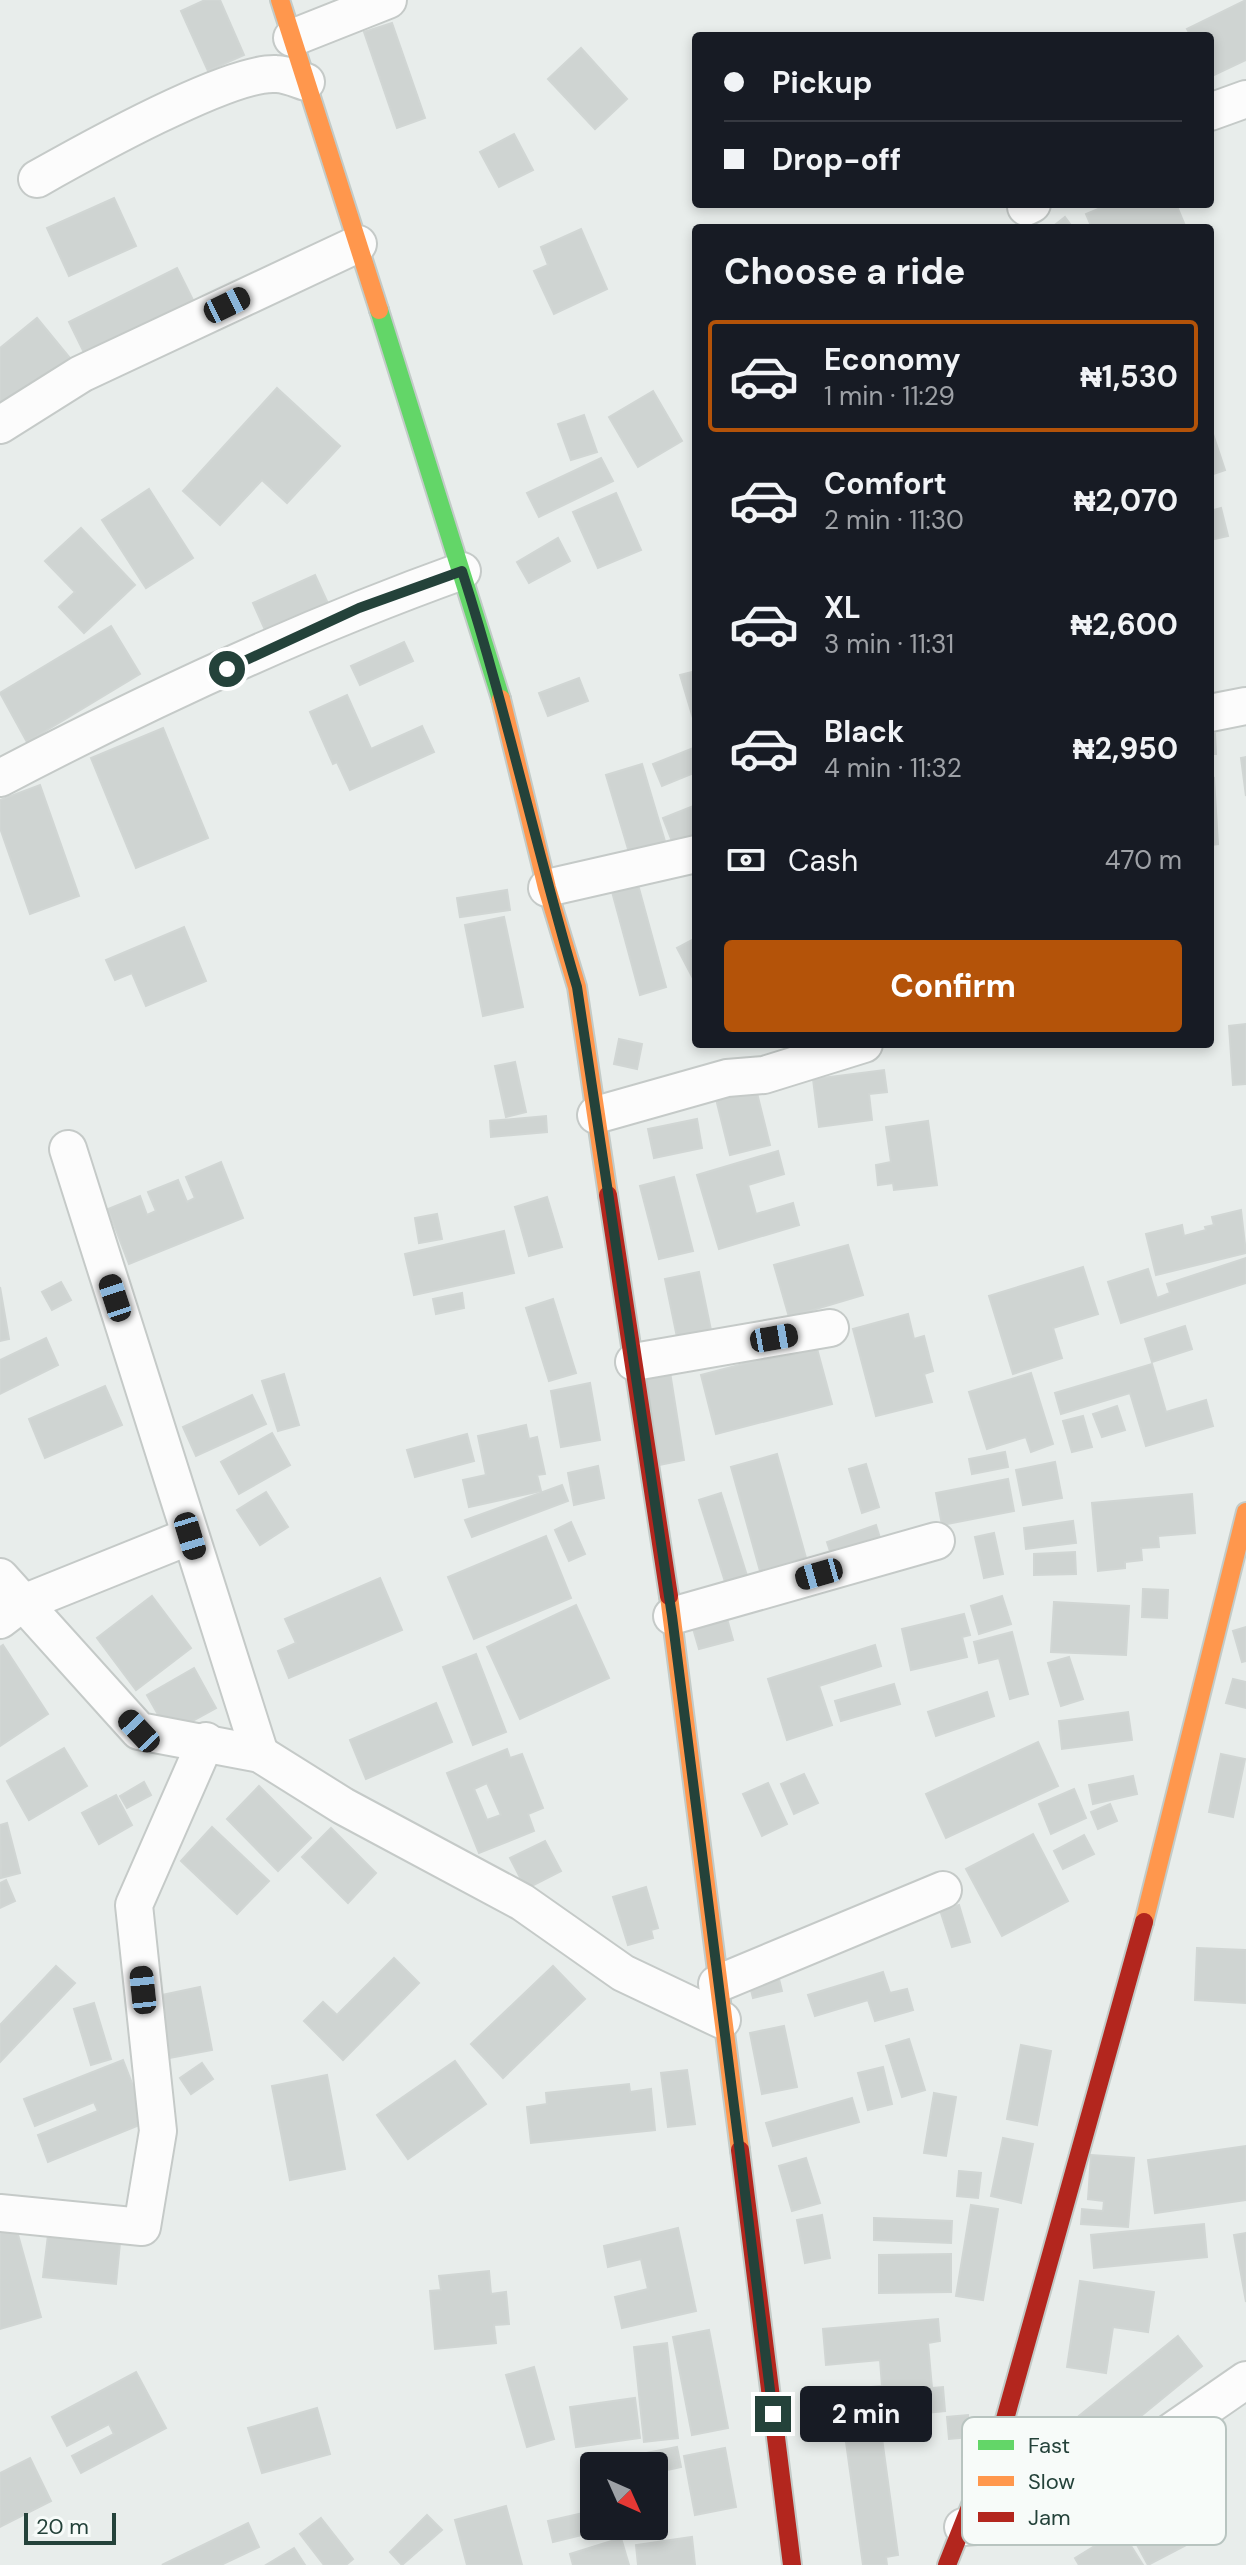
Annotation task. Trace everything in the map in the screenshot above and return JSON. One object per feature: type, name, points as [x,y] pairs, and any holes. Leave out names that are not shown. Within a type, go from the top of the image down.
[{"type":"main road","points":[[280,0],[494,671],[547,888],[577,987],[672,1616],[792,2565]]},
{"type":"main road","points":[[1004,2417],[1148,1906],[1246,1512]]},
{"type":"main road","points":[[947,2565],[962,2529]]},
{"type":"street","points":[[292,38],[388,0]]},
{"type":"street","points":[[37,179],[203,95],[257,76],[277,74],[306,82]]},
{"type":"street","points":[[1214,111],[1246,99]]},
{"type":"street","points":[[0,425],[81,374],[358,244]]},
{"type":"street","points":[[0,778],[105,723],[359,608],[462,571]]},
{"type":"street","points":[[1214,712],[1246,706]]},
{"type":"street","points":[[547,888],[692,855]]},
{"type":"street","points":[[596,1115],[727,1078],[764,1075],[851,1048]]},
{"type":"street","points":[[68,1149],[260,1754]]},
{"type":"street","points":[[634,1362],[830,1328]]},
{"type":"street","points":[[190,1536],[7,1600],[139,1731],[206,1741],[260,1754],[343,1806],[522,1902],[623,1973],[722,2020]]},
{"type":"street","points":[[672,1616],[936,1541]]},
{"type":"street","points":[[0,2213],[142,2227],[158,2131],[134,1905],[206,1741]]},
{"type":"street","points":[[717,1984],[943,1890]]},
{"type":"street","points":[[1193,2417],[1246,2380]]},
{"type":"building","points":[[205,0],[220,0],[244,55],[208,71],[181,11]]},
{"type":"building","points":[[1246,0],[1246,60],[1214,75],[1214,32],[1189,32],[1187,29]]},
{"type":"building","points":[[392,23],[425,118],[397,128],[364,32]]},
{"type":"building","points":[[581,48],[627,99],[595,129],[548,79]]},
{"type":"building","points":[[514,134],[533,170],[499,187],[480,152]]},
{"type":"building","points":[[114,198],[136,246],[69,276],[47,228]]},
{"type":"building","points":[[1100,208],[1178,208],[1184,224],[1090,224],[1086,214]]},
{"type":"building","points":[[1065,217],[1070,224],[1056,224]]},
{"type":"building","points":[[581,229],[607,289],[554,314],[534,271],[548,265],[541,247]]},
{"type":"building","points":[[177,268],[199,312],[91,367],[69,322]]},
{"type":"building","points":[[37,318],[70,358],[0,414],[0,348]]},
{"type":"building","points":[[277,388],[340,446],[287,503],[262,480],[220,525],[183,491]]},
{"type":"building","points":[[653,391],[682,441],[638,467],[609,417]]},
{"type":"building","points":[[584,415],[597,452],[571,460],[558,424]]},
{"type":"building","points":[[1214,437],[1225,470],[1214,474]]},
{"type":"building","points":[[601,458],[613,481],[539,517],[527,493]]},
{"type":"building","points":[[149,489],[193,558],[146,588],[102,520]]},
{"type":"building","points":[[616,493],[641,550],[598,568],[573,512]]},
{"type":"building","points":[[1221,508],[1228,536],[1214,539],[1214,510]]},
{"type":"building","points":[[81,528],[135,585],[84,633],[59,607],[75,592],[45,561]]},
{"type":"building","points":[[558,538],[570,561],[529,583],[517,562]]},
{"type":"building","points":[[315,575],[331,610],[269,639],[253,603]]},
{"type":"building","points":[[111,626],[140,674],[27,742],[0,693]]},
{"type":"building","points":[[404,642],[413,661],[360,685],[351,666]]},
{"type":"building","points":[[692,672],[692,715],[680,675]]},
{"type":"building","points":[[579,678],[588,701],[548,716],[539,693]]},
{"type":"building","points":[[347,695],[371,749],[422,726],[434,752],[350,790],[337,762],[333,764],[310,712]]},
{"type":"building","points":[[163,728],[208,838],[136,868],[91,758]]},
{"type":"building","points":[[692,749],[692,774],[662,786],[653,764]]},
{"type":"building","points":[[1246,757],[1246,796],[1241,758]]},
{"type":"building","points":[[642,764],[667,848],[631,859],[606,775]]},
{"type":"building","points":[[1214,778],[1218,844],[1214,844]]},
{"type":"building","points":[[40,785],[79,896],[30,914],[0,828],[0,800]]},
{"type":"building","points":[[692,807],[692,842],[675,849],[663,818]]},
{"type":"building","points":[[637,881],[666,987],[640,995],[611,888]]},
{"type":"building","points":[[507,890],[510,910],[460,917],[457,898]]},
{"type":"building","points":[[504,917],[523,1007],[483,1016],[465,925]]},
{"type":"building","points":[[184,927],[206,981],[146,1006],[132,973],[115,980],[106,960]]},
{"type":"building","points":[[692,940],[692,976],[677,948]]},
{"type":"building","points":[[1246,1024],[1246,1084],[1233,1085],[1229,1026]]},
{"type":"building","points":[[619,1039],[642,1044],[637,1069],[614,1064]]},
{"type":"building","points":[[515,1062],[526,1112],[506,1117],[495,1066]]},
{"type":"building","points":[[884,1070],[887,1092],[869,1094],[872,1120],[819,1127],[813,1079]]},
{"type":"building","points":[[755,1085],[770,1145],[730,1155],[715,1095]]},
{"type":"building","points":[[546,1116],[547,1132],[491,1137],[490,1121]]},
{"type":"building","points":[[697,1119],[702,1148],[654,1158],[648,1129]]},
{"type":"building","points":[[928,1121],[937,1185],[894,1190],[893,1183],[878,1185],[876,1165],[891,1162],[886,1127]]},
{"type":"building","points":[[778,1151],[784,1174],[748,1185],[756,1214],[793,1203],[799,1225],[719,1249],[697,1175]]},
{"type":"building","points":[[221,1162],[243,1218],[129,1264],[108,1209],[140,1196],[147,1215],[156,1211],[148,1192],[178,1180],[187,1202],[195,1198],[186,1177]]},
{"type":"building","points":[[674,1177],[693,1251],[659,1259],[640,1186]]},
{"type":"building","points":[[547,1197],[562,1247],[529,1256],[515,1207]]},
{"type":"building","points":[[1241,1210],[1246,1253],[1156,1275],[1146,1234],[1182,1225],[1184,1236],[1214,1225],[1212,1217]]},
{"type":"building","points":[[437,1214],[442,1239],[419,1243],[415,1218]]},
{"type":"building","points":[[504,1231],[514,1273],[414,1295],[405,1254]]},
{"type":"building","points":[[848,1245],[863,1295],[789,1317],[774,1265]]},
{"type":"building","points":[[1246,1258],[1246,1283],[1121,1323],[1108,1282],[1148,1269],[1157,1298],[1170,1293],[1167,1284]]},
{"type":"building","points":[[1083,1267],[1098,1314],[1053,1328],[1062,1358],[1013,1374],[989,1296]]},
{"type":"building","points":[[699,1272],[712,1335],[678,1342],[665,1279]]},
{"type":"building","points":[[61,1282],[71,1300],[52,1310],[42,1292]]},
{"type":"building","points":[[0,1287],[9,1339],[0,1341]]},
{"type":"building","points":[[462,1293],[464,1308],[436,1314],[433,1299]]},
{"type":"building","points":[[553,1299],[576,1373],[549,1381],[526,1308]]},
{"type":"building","points":[[908,1314],[914,1339],[924,1336],[933,1371],[924,1374],[932,1402],[876,1416],[853,1329]]},
{"type":"building","points":[[1185,1326],[1192,1349],[1152,1362],[1145,1339]]},
{"type":"building","points":[[46,1338],[58,1365],[0,1394],[0,1360]]},
{"type":"building","points":[[816,1345],[832,1404],[716,1434],[701,1375]]},
{"type":"building","points":[[1152,1364],[1166,1412],[1206,1400],[1213,1426],[1146,1446],[1130,1393],[1061,1414],[1055,1393]]},
{"type":"building","points":[[670,1372],[684,1460],[659,1465],[645,1377]]},
{"type":"building","points":[[1031,1373],[1053,1444],[1031,1452],[1026,1437],[987,1449],[969,1392]]},
{"type":"building","points":[[284,1374],[299,1425],[278,1431],[262,1381]]},
{"type":"building","points":[[590,1383],[600,1440],[561,1447],[551,1391]]},
{"type":"building","points":[[105,1386],[122,1425],[45,1458],[29,1419]]},
{"type":"building","points":[[252,1395],[266,1424],[196,1456],[183,1427]]},
{"type":"building","points":[[1117,1406],[1125,1430],[1102,1437],[1093,1414]]},
{"type":"building","points":[[1083,1416],[1092,1447],[1072,1452],[1063,1421]]},
{"type":"building","points":[[526,1425],[529,1439],[537,1437],[545,1474],[537,1475],[541,1491],[469,1507],[463,1480],[486,1475],[478,1436]]},
{"type":"building","points":[[272,1433],[290,1465],[239,1494],[221,1462]]},
{"type":"building","points":[[467,1434],[474,1461],[415,1477],[407,1450]]},
{"type":"building","points":[[1005,1452],[1008,1467],[972,1474],[969,1459]]},
{"type":"building","points":[[777,1454],[808,1565],[762,1578],[731,1467]]},
{"type":"building","points":[[1055,1462],[1062,1498],[1023,1505],[1016,1470]]},
{"type":"building","points":[[866,1464],[879,1507],[862,1513],[849,1469]]},
{"type":"building","points":[[598,1466],[604,1498],[574,1505],[568,1473]]},
{"type":"building","points":[[1008,1479],[1014,1511],[942,1525],[936,1493]]},
{"type":"building","points":[[562,1485],[568,1501],[472,1537],[465,1520]]},
{"type":"building","points":[[266,1492],[288,1527],[260,1545],[237,1510]]},
{"type":"building","points":[[721,1493],[749,1582],[727,1588],[699,1500]]},
{"type":"building","points":[[1192,1494],[1195,1533],[1158,1536],[1159,1547],[1141,1548],[1142,1560],[1125,1562],[1125,1568],[1098,1571],[1092,1503]]},
{"type":"building","points":[[1073,1521],[1076,1543],[1026,1549],[1024,1528]]},
{"type":"building","points":[[571,1522],[585,1554],[569,1561],[555,1530]]},
{"type":"building","points":[[876,1525],[881,1541],[832,1557],[827,1542]]},
{"type":"building","points":[[994,1533],[1003,1574],[984,1578],[975,1537]]},
{"type":"building","points":[[546,1536],[571,1598],[474,1639],[448,1577]]},
{"type":"building","points":[[1075,1552],[1076,1574],[1034,1575],[1034,1554]]},
{"type":"building","points":[[380,1578],[402,1630],[289,1678],[278,1651],[296,1643],[285,1619]]},
{"type":"building","points":[[1143,1589],[1168,1590],[1167,1618],[1142,1617]]},
{"type":"building","points":[[152,1596],[191,1648],[136,1690],[97,1638]]},
{"type":"building","points":[[1002,1596],[1011,1624],[979,1634],[971,1606]]},
{"type":"building","points":[[1054,1602],[1129,1606],[1126,1655],[1051,1652]]},
{"type":"building","points":[[576,1605],[609,1678],[520,1719],[487,1647]]},
{"type":"building","points":[[964,1614],[970,1635],[962,1637],[967,1657],[911,1670],[902,1629]]},
{"type":"building","points":[[726,1615],[733,1640],[699,1649],[692,1625]]},
{"type":"building","points":[[1246,1627],[1246,1661],[1242,1662],[1233,1631]]},
{"type":"building","points":[[1012,1632],[1028,1694],[1010,1699],[999,1658],[979,1663],[974,1642]]},
{"type":"building","points":[[3,1645],[48,1714],[0,1746],[0,1647]]},
{"type":"building","points":[[875,1645],[881,1666],[819,1686],[832,1725],[787,1740],[768,1679]]},
{"type":"building","points":[[476,1654],[506,1732],[473,1745],[443,1667]]},
{"type":"building","points":[[1069,1657],[1083,1699],[1061,1706],[1048,1663]]},
{"type":"building","points":[[194,1668],[216,1708],[169,1734],[147,1695]]},
{"type":"building","points":[[1233,1679],[1246,1682],[1246,1708],[1226,1703]]},
{"type":"building","points":[[894,1684],[900,1704],[841,1721],[835,1701]]},
{"type":"building","points":[[987,1692],[994,1716],[936,1736],[928,1712]]},
{"type":"building","points":[[436,1703],[452,1742],[366,1779],[350,1740]]},
{"type":"building","points":[[1128,1712],[1132,1740],[1062,1749],[1059,1721]]},
{"type":"building","points":[[1038,1742],[1058,1786],[946,1838],[926,1794]]},
{"type":"building","points":[[64,1748],[87,1786],[29,1820],[7,1781]]},
{"type":"building","points":[[507,1749],[510,1758],[522,1754],[543,1808],[528,1814],[534,1831],[479,1853],[447,1773]],"holes":[[[487,1783],[501,1815],[487,1820],[474,1789]]]},
{"type":"building","points":[[1221,1754],[1245,1759],[1233,1817],[1209,1812]]},
{"type":"building","points":[[804,1774],[818,1803],[794,1814],[781,1784]]},
{"type":"building","points":[[1133,1776],[1137,1794],[1093,1804],[1089,1785]]},
{"type":"building","points":[[144,1782],[151,1795],[127,1808],[120,1796]]},
{"type":"building","points":[[768,1783],[787,1824],[762,1836],[743,1794]]},
{"type":"building","points":[[259,1786],[311,1838],[278,1871],[227,1819]]},
{"type":"building","points":[[1074,1789],[1086,1818],[1051,1834],[1039,1804]]},
{"type":"building","points":[[116,1795],[132,1825],[99,1844],[82,1813]]},
{"type":"building","points":[[1110,1804],[1117,1821],[1098,1829],[1091,1812]]},
{"type":"building","points":[[7,1823],[20,1873],[1,1878],[0,1825]]},
{"type":"building","points":[[212,1827],[269,1881],[237,1914],[181,1861]]},
{"type":"building","points":[[331,1828],[376,1873],[348,1903],[302,1857]]},
{"type":"building","points":[[1033,1834],[1068,1901],[1002,1936],[966,1869]]},
{"type":"building","points":[[1084,1835],[1094,1854],[1063,1869],[1054,1851]]},
{"type":"building","points":[[545,1841],[561,1871],[526,1889],[510,1858]]},
{"type":"building","points":[[6,1880],[15,1901],[0,1908],[0,1883]]},
{"type":"building","points":[[646,1887],[658,1928],[651,1930],[653,1938],[628,1945],[613,1897]]},
{"type":"building","points":[[959,1905],[970,1942],[952,1947],[940,1910]]},
{"type":"building","points":[[1197,1948],[1246,1950],[1246,2003],[1195,2000]]},
{"type":"building","points":[[394,1958],[419,1983],[343,2060],[304,2021],[323,2002],[337,2015]]},
{"type":"building","points":[[56,1966],[75,1983],[0,2062],[0,2025]]},
{"type":"building","points":[[553,1966],[585,1999],[503,2078],[471,2044]]},
{"type":"building","points":[[883,1972],[890,1993],[907,1989],[913,2010],[875,2021],[868,2000],[815,2016],[808,1995]]},
{"type":"building","points":[[778,1975],[782,1991],[753,1998],[749,1982]]},
{"type":"building","points":[[200,1987],[212,2050],[169,2058],[157,1996]]},
{"type":"building","points":[[94,2003],[111,2059],[91,2065],[74,2009]]},
{"type":"building","points":[[784,2026],[797,2087],[762,2094],[750,2033]]},
{"type":"building","points":[[909,2039],[925,2090],[902,2097],[886,2046]]},
{"type":"building","points":[[1021,2045],[1051,2051],[1037,2125],[1007,2119]]},
{"type":"building","points":[[123,2060],[147,2122],[48,2162],[38,2135],[98,2111],[94,2102],[35,2126],[24,2099]]},
{"type":"building","points":[[455,2061],[486,2104],[408,2159],[377,2115]]},
{"type":"building","points":[[202,2063],[213,2079],[191,2094],[180,2078]]},
{"type":"building","points":[[883,2067],[892,2104],[868,2110],[858,2073]]},
{"type":"building","points":[[687,2070],[695,2124],[668,2127],[661,2073]]},
{"type":"building","points":[[327,2075],[345,2169],[290,2180],[272,2086]]},
{"type":"building","points":[[629,2084],[630,2092],[651,2089],[655,2130],[531,2143],[527,2107],[547,2104],[546,2093]]},
{"type":"building","points":[[934,2093],[956,2097],[946,2156],[924,2153]]},
{"type":"building","points":[[852,2098],[859,2122],[773,2146],[766,2123]]},
{"type":"building","points":[[1003,2138],[1033,2144],[1021,2203],[991,2196]]},
{"type":"building","points":[[1246,2146],[1246,2200],[1155,2213],[1148,2160]]},
{"type":"building","points":[[1091,2155],[1134,2158],[1128,2227],[1081,2224],[1082,2209],[1103,2211],[1104,2201],[1088,2199]]},
{"type":"building","points":[[806,2158],[820,2203],[792,2211],[779,2166]]},
{"type":"building","points":[[959,2171],[981,2173],[978,2198],[957,2196]]},
{"type":"building","points":[[971,2205],[998,2209],[983,2300],[956,2296]]},
{"type":"building","points":[[822,2215],[830,2258],[805,2263],[797,2220]]},
{"type":"building","points":[[874,2218],[952,2221],[951,2243],[874,2240]]},
{"type":"building","points":[[15,2224],[41,2317],[0,2329],[0,2228]]},
{"type":"building","points":[[1204,2224],[1207,2257],[1094,2268],[1091,2235]]},
{"type":"building","points":[[678,2228],[696,2311],[622,2328],[615,2297],[648,2289],[641,2259],[608,2267],[604,2246]]},
{"type":"building","points":[[1246,2233],[1246,2302],[1234,2235]]},
{"type":"building","points":[[48,2235],[120,2243],[116,2284],[43,2277]]},
{"type":"building","points":[[951,2254],[951,2292],[879,2293],[879,2255]]},
{"type":"building","points":[[489,2271],[491,2294],[506,2292],[509,2324],[494,2325],[496,2343],[435,2349],[430,2291],[441,2290],[439,2276]]},
{"type":"building","points":[[1080,2281],[1154,2292],[1148,2332],[1113,2327],[1106,2373],[1067,2367]]},
{"type":"building","points":[[938,2319],[940,2341],[928,2343],[932,2388],[943,2387],[945,2411],[830,2422],[828,2391],[882,2386],[880,2360],[826,2365],[823,2329]]},
{"type":"building","points":[[709,2330],[728,2428],[692,2435],[673,2337]]},
{"type":"building","points":[[1178,2336],[1202,2366],[1140,2417],[1079,2416]]},
{"type":"building","points":[[667,2343],[678,2438],[644,2442],[634,2347]]},
{"type":"building","points":[[534,2367],[554,2439],[527,2447],[506,2375]]},
{"type":"building","points":[[136,2372],[166,2428],[81,2473],[72,2456],[114,2434],[109,2424],[67,2446],[52,2417]]},
{"type":"building","points":[[635,2398],[640,2438],[576,2447],[570,2407]]},
{"type":"building","points":[[317,2408],[330,2454],[262,2473],[248,2428]]},
{"type":"building","points":[[968,2415],[962,2417],[962,2438],[949,2439],[947,2417]]},
{"type":"building","points":[[881,2431],[898,2555],[886,2557],[887,2565],[863,2565],[845,2435]]},
{"type":"building","points":[[677,2447],[681,2467],[668,2470],[668,2452],[651,2452]]},
{"type":"building","points":[[725,2448],[736,2507],[695,2515],[684,2456]]},
{"type":"building","points":[[30,2458],[51,2501],[0,2527],[0,2473]]},
{"type":"building","points":[[506,2506],[522,2565],[467,2565],[455,2520]]},
{"type":"building","points":[[580,2514],[580,2535],[553,2542],[548,2521]]},
{"type":"building","points":[[427,2515],[442,2530],[402,2565],[390,2552]]},
{"type":"building","points":[[321,2518],[353,2559],[346,2565],[324,2565],[300,2534]]},
{"type":"building","points":[[248,2523],[259,2547],[221,2565],[162,2565]]},
{"type":"building","points":[[692,2537],[695,2565],[638,2565],[636,2545]]},
{"type":"building","points":[[622,2540],[629,2565],[573,2565],[570,2554]]},
{"type":"building","points":[[1096,2545],[1130,2545],[1143,2565],[1079,2565],[1075,2558]]},
{"type":"building","points":[[1137,2545],[1186,2545],[1148,2565]]},
{"type":"building","points":[[294,2548],[305,2565],[266,2565]]},
{"type":"traffic: fast","points":[[379,310],[501,699]]},
{"type":"traffic: slow","points":[[280,0],[379,310]]},
{"type":"traffic: slow","points":[[501,699],[547,888],[577,987],[608,1195]]},
{"type":"traffic: slow","points":[[1144,1922],[1246,1512]]},
{"type":"traffic: slow","points":[[669,1596],[740,2150]]},
{"type":"traffic: jam","points":[[608,1195],[669,1596]]},
{"type":"traffic: jam","points":[[1006,2417],[1144,1922]]},
{"type":"traffic: jam","points":[[740,2150],[792,2565]]},
{"type":"traffic: jam","points":[[947,2565],[962,2527]]},
{"type":"route","points":[[227,669],[359,608],[462,571],[494,671],[547,888],[577,987],[672,1616],[773,2414]]}]
